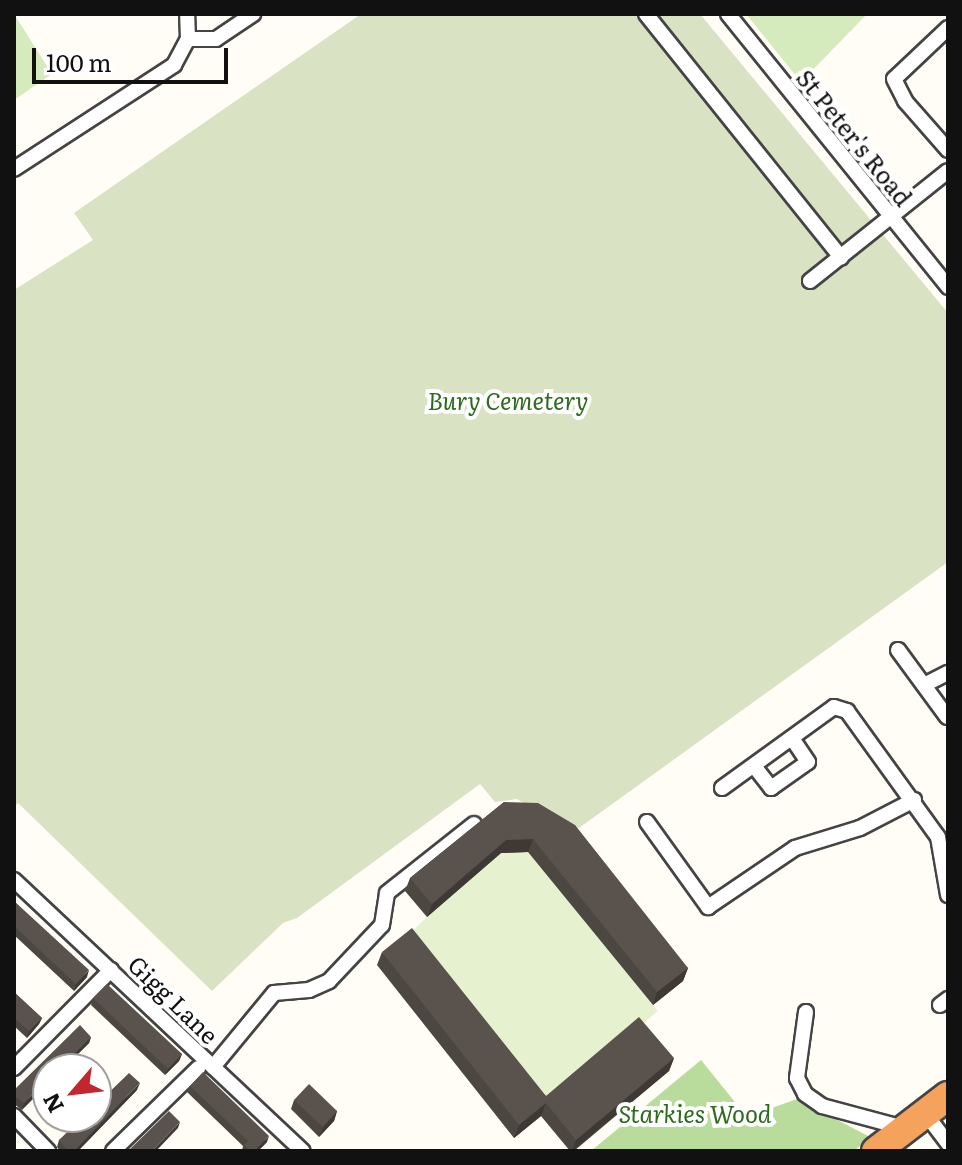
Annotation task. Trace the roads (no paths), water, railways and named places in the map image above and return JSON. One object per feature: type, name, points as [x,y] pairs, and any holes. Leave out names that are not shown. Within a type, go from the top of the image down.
[{"type":"highway","points":[[876,1151],[948,1096]]},
{"type":"street","points":[[14,169],[174,65],[188,39],[187,14]]},
{"type":"street","points":[[188,39],[216,39],[253,14]]},
{"type":"street","points":[[646,14],[841,257]]},
{"type":"street","name":"St Peter's Road","points":[[728,14],[948,287]]},
{"type":"street","points":[[948,28],[894,79],[905,101],[948,150]]},
{"type":"street","points":[[810,281],[948,171]]},
{"type":"street","points":[[898,650],[947,717]]},
{"type":"street","points":[[924,685],[948,673]]},
{"type":"street","points":[[722,788],[834,707],[847,711],[938,837],[948,895]]},
{"type":"street","points":[[754,766],[771,788],[808,762],[792,738]]},
{"type":"street","points":[[647,822],[708,907],[795,848],[860,828],[914,800]]},
{"type":"street","points":[[113,1151],[206,1068],[274,993],[309,990],[329,981],[382,925],[387,893],[474,824]]},
{"type":"street","name":"Gigg Lane","points":[[14,880],[111,970],[206,1068],[303,1151]]},
{"type":"street","points":[[17,1060],[111,970]]},
{"type":"street","points":[[806,1012],[797,1078],[805,1094],[822,1106],[915,1121],[948,1144]]},
{"type":"street","points":[[14,1116],[48,1151]]},
{"type":"street","points":[[277,1151],[289,1138]]},
{"type":"park label","name":"Bury Cemetery","points":[[508,400]]},
{"type":"park label","name":"Starkies Wood","points":[[695,1113]]}]
